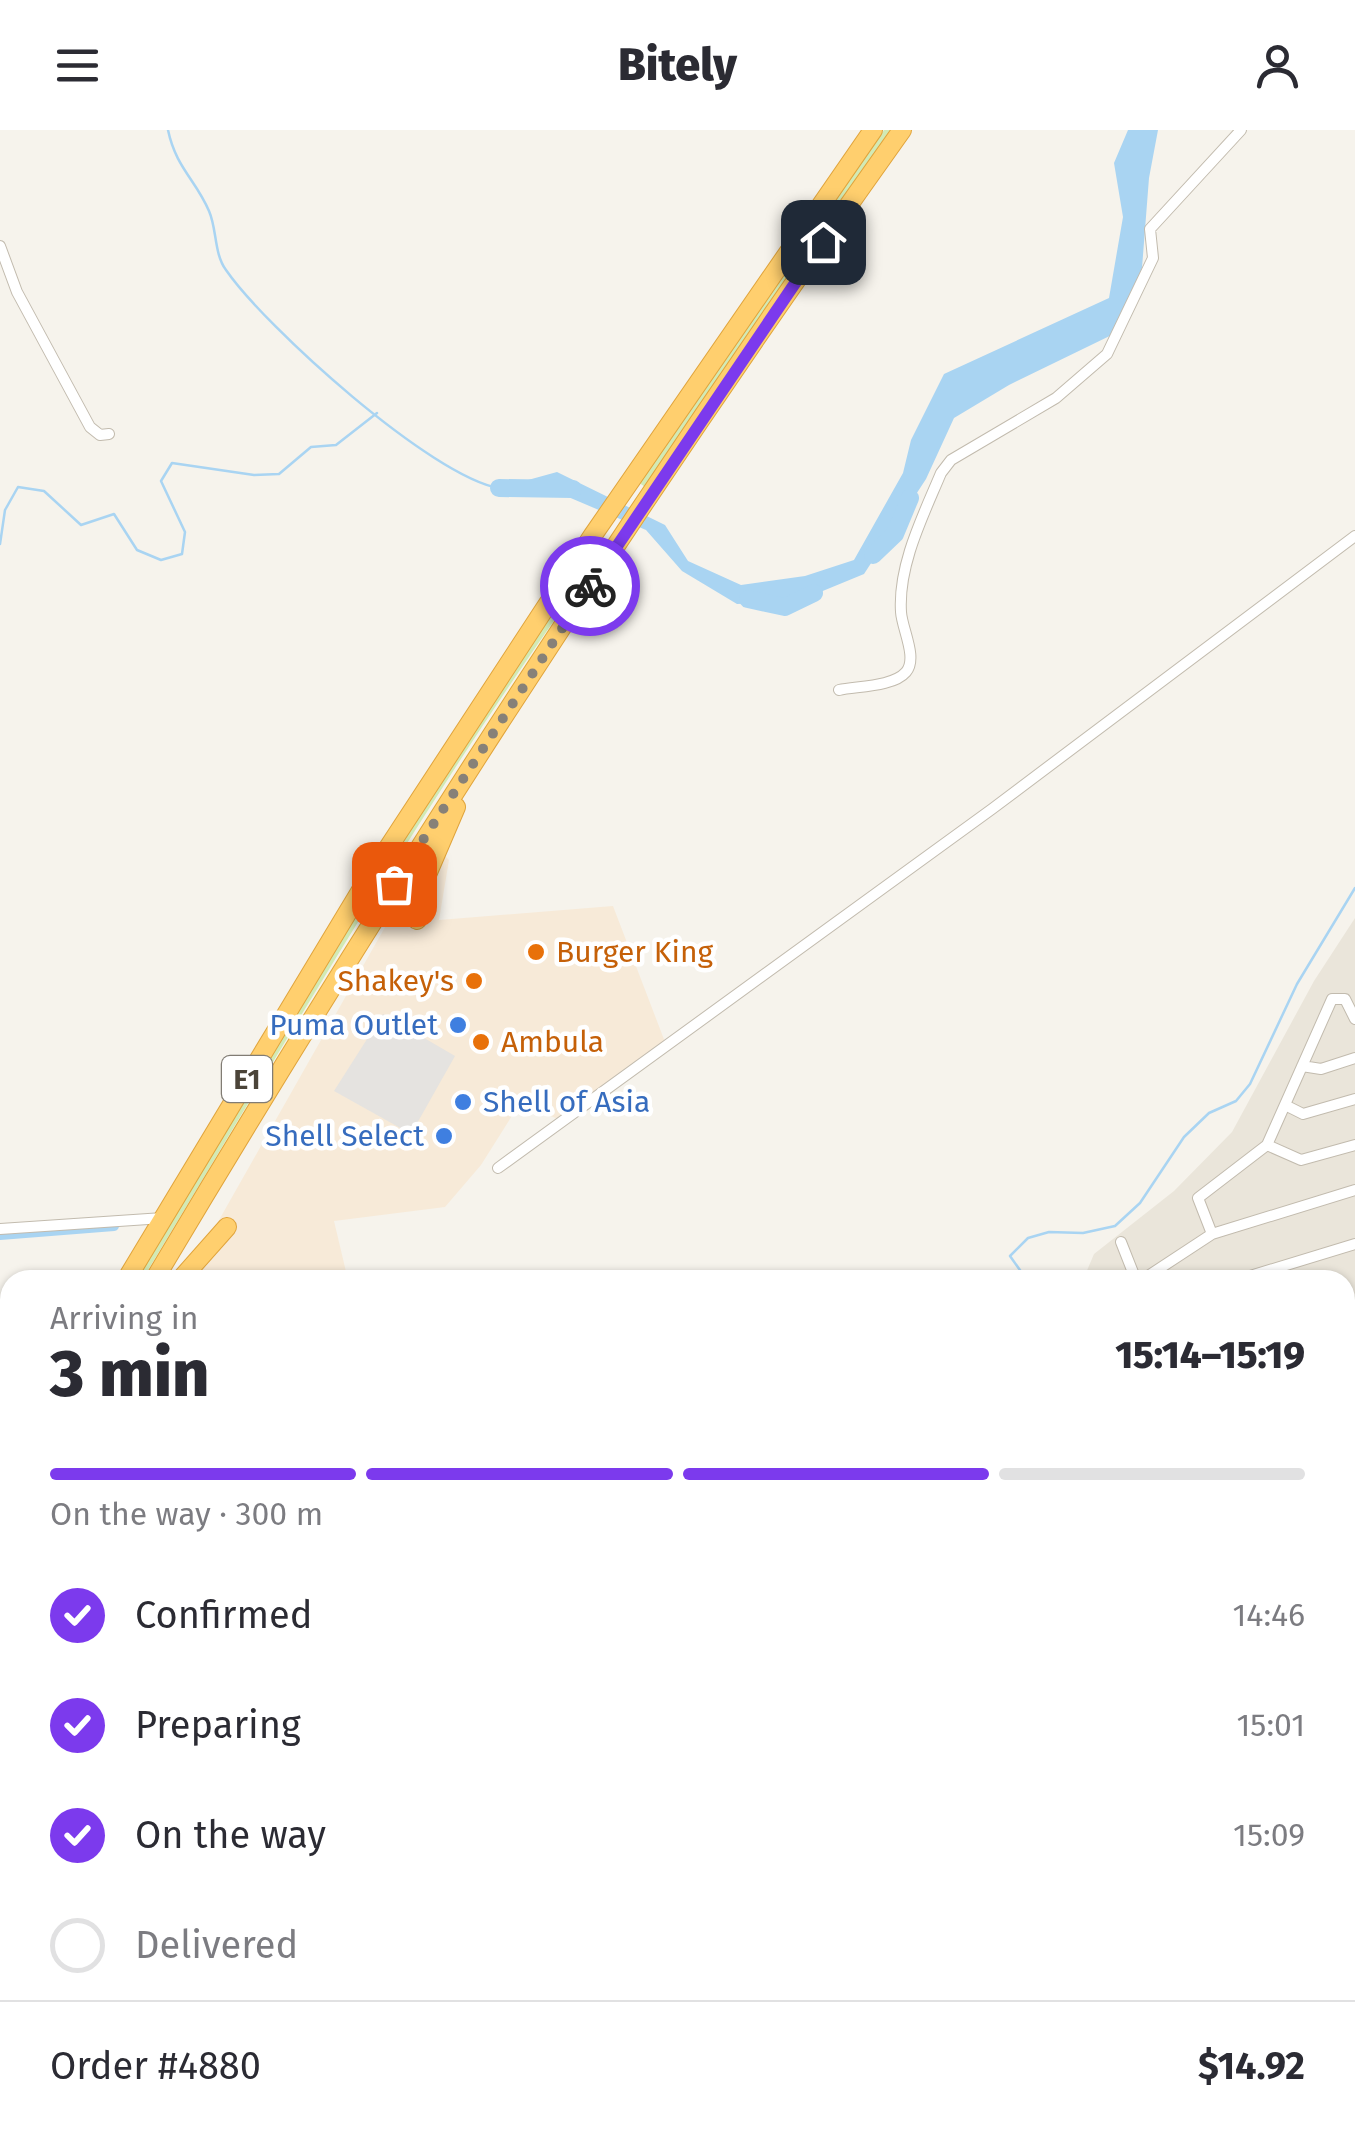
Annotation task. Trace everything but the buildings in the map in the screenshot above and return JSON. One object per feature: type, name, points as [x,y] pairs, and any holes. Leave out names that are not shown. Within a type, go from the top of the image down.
[{"type":"highway","name":"E1","points":[[132,1270],[369,877],[593,535],[873,130]]},
{"type":"highway","name":"E1","points":[[160,1270],[384,900],[540,660],[650,493],[902,130]]},
{"type":"highway","points":[[416,920],[426,877],[457,804],[540,660]]},
{"type":"highway","points":[[189,1270],[227,1227]]},
{"type":"street","points":[[839,690],[896,678],[907,671],[911,660],[901,612],[904,569],[941,473],[951,460],[1056,398],[1107,354],[1153,258],[1150,228],[1240,130]]},
{"type":"street","points":[[0,246],[18,292],[90,427],[100,435],[110,434]]},
{"type":"street","points":[[498,1168],[992,809],[1355,536]]},
{"type":"street","points":[[1212,1234],[1198,1198],[1267,1145],[1332,999],[1345,999],[1355,1019]]},
{"type":"street","points":[[1302,1066],[1321,1069],[1355,1058]]},
{"type":"street","points":[[1285,1106],[1303,1114],[1355,1100]]},
{"type":"street","points":[[1267,1145],[1301,1160],[1355,1145]]},
{"type":"street","points":[[1155,1270],[1212,1234],[1355,1190]]},
{"type":"street","points":[[0,1229],[164,1218]]},
{"type":"street","points":[[1121,1242],[1134,1270]]},
{"type":"street","points":[[1268,1270],[1355,1244]]},
{"type":"street","points":[[1287,1264],[1288,1270]]},
{"type":"shaded area","name":"Shell of Asia","points":[[444,855],[449,860],[439,920],[613,906],[665,1042],[560,1120],[520,1103],[481,1165],[445,1207],[334,1221],[346,1270],[191,1270],[410,883]]},
{"type":"shaded area","points":[[1355,918],[1355,1270],[1087,1270],[1094,1254],[1174,1191],[1232,1132],[1314,981]]},
{"type":"shaded area","points":[[383,1014],[455,1056],[411,1134],[334,1091]]},
{"type":"green space","points":[[884,130],[894,130],[645,487],[638,482]]},
{"type":"green space","points":[[597,544],[605,549],[423,818],[148,1270],[137,1270],[360,906]]},
{"type":"water","points":[[1128,130],[1158,130],[1149,178],[1142,268],[1122,330],[1009,385],[954,418],[926,479],[864,574],[796,602],[737,604],[682,571],[646,530],[540,485],[499,488],[557,472],[665,525],[688,561],[741,585],[805,576],[854,560],[903,473],[911,440],[944,374],[1109,298],[1123,217],[1114,163]]},
{"type":"waterway","points":[[168,130],[176,154],[209,211],[222,264],[246,296],[312,362],[394,429],[470,478],[499,488]]},
{"type":"waterway","points":[[0,544],[5,510],[18,487],[44,491],[81,525],[114,514],[137,550],[161,560],[182,554],[185,532],[161,481],[172,463],[254,475],[279,474],[311,447],[336,445],[377,413]]},
{"type":"waterway","points":[[499,488],[573,489]]},
{"type":"waterway","points":[[873,555],[895,534],[910,498]]},
{"type":"waterway","points":[[748,599],[785,607],[814,593]]},
{"type":"waterway","points":[[1020,1270],[1010,1256],[1028,1238],[1049,1232],[1083,1233],[1115,1226],[1140,1203],[1184,1137],[1209,1113],[1236,1101],[1250,1084],[1297,984],[1355,888]]},
{"type":"waterway","points":[[0,1235],[114,1226]]},
{"type":"way so far","points":[[394,884],[590,586]]},
{"type":"place","name":"Burger King","points":[[536,952]]},
{"type":"place","name":"Shakey's","points":[[474,981]]},
{"type":"place","name":"Puma Outlet","points":[[458,1025]]},
{"type":"place","name":"Ambula","points":[[481,1042]]},
{"type":"place","name":"Shell of Asia","points":[[463,1102]]},
{"type":"place","name":"Shell Select","points":[[444,1136]]},
{"type":"route","points":[[590,586],[823,242]]}]
